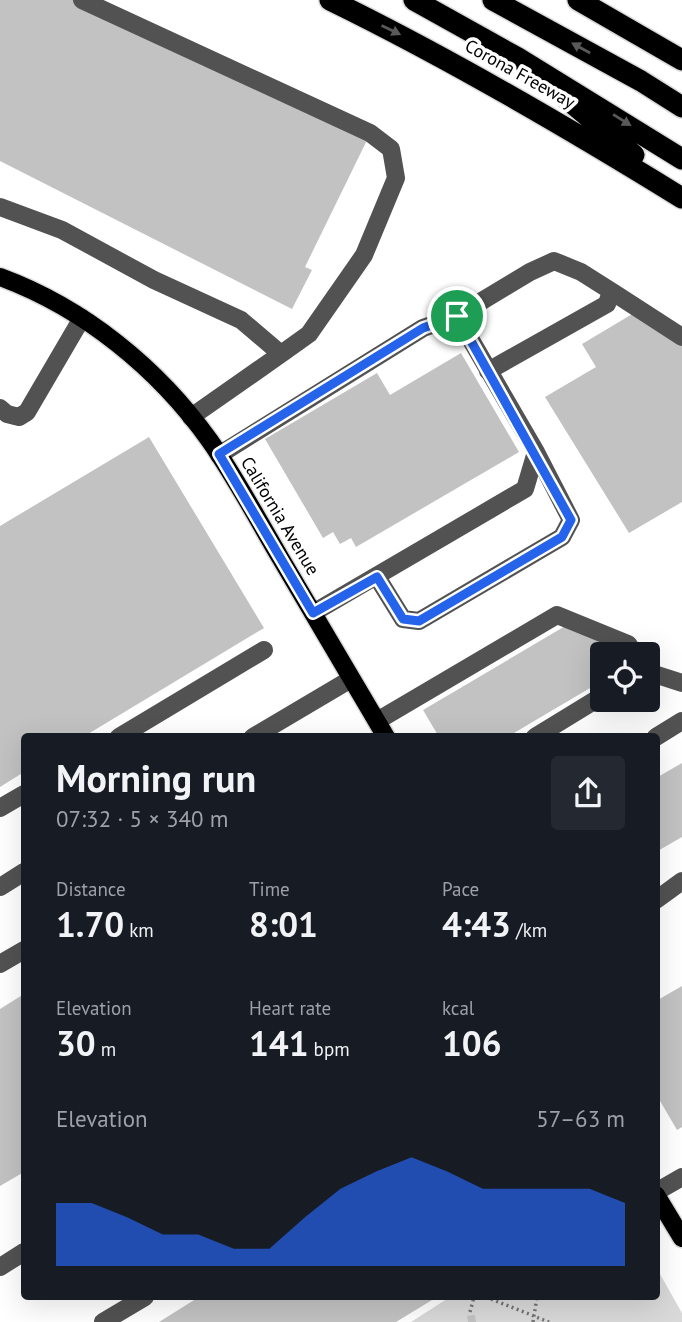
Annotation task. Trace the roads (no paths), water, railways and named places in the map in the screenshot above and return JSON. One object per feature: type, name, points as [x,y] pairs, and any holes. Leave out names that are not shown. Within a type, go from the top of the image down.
[{"type":"highway","name":"Corona Freeway","points":[[330,0],[420,44],[562,124],[682,197]]},
{"type":"highway","points":[[414,0],[518,58],[682,159]]},
{"type":"highway","points":[[493,0],[641,81],[682,107]]},
{"type":"highway","points":[[578,0],[682,60]]},
{"type":"highway","points":[[518,58],[682,197]]},
{"type":"main road","name":"California Avenue","points":[[0,277],[67,308],[82,318],[150,372],[191,417],[219,454],[381,729]]},
{"type":"main road","points":[[660,1201],[682,1238]]},
{"type":"street","points":[[82,0],[370,133],[391,149],[396,178],[364,255],[309,334],[191,417]]},
{"type":"street","points":[[0,207],[62,230],[154,280],[241,320],[281,354]]},
{"type":"street","points":[[219,454],[423,328],[457,316],[530,272],[554,261],[581,272],[682,337]]},
{"type":"street","points":[[488,371],[607,304],[611,291]]},
{"type":"street","points":[[377,577],[403,619],[419,621],[562,537],[571,520],[536,452],[457,316]]},
{"type":"street","points":[[0,428],[27,412],[82,318]]},
{"type":"street","points":[[0,408],[7,414],[19,417]]},
{"type":"street","points":[[313,613],[525,489],[536,452]]},
{"type":"street","points":[[381,729],[557,615],[623,642]]},
{"type":"street","points":[[143,731],[264,650]]},
{"type":"street","points":[[660,676],[682,683]]},
{"type":"street","points":[[260,733],[352,679]]},
{"type":"street","points":[[542,733],[590,703]]},
{"type":"street","points":[[660,735],[682,721]]},
{"type":"street","points":[[0,808],[21,796]]},
{"type":"street","points":[[0,887],[21,874]]},
{"type":"street","points":[[660,897],[682,881]]},
{"type":"street","points":[[0,964],[21,952]]},
{"type":"street","points":[[660,1191],[682,1177]]},
{"type":"street","points":[[0,1267],[21,1254]]},
{"type":"street","points":[[103,1322],[140,1300]]}]
